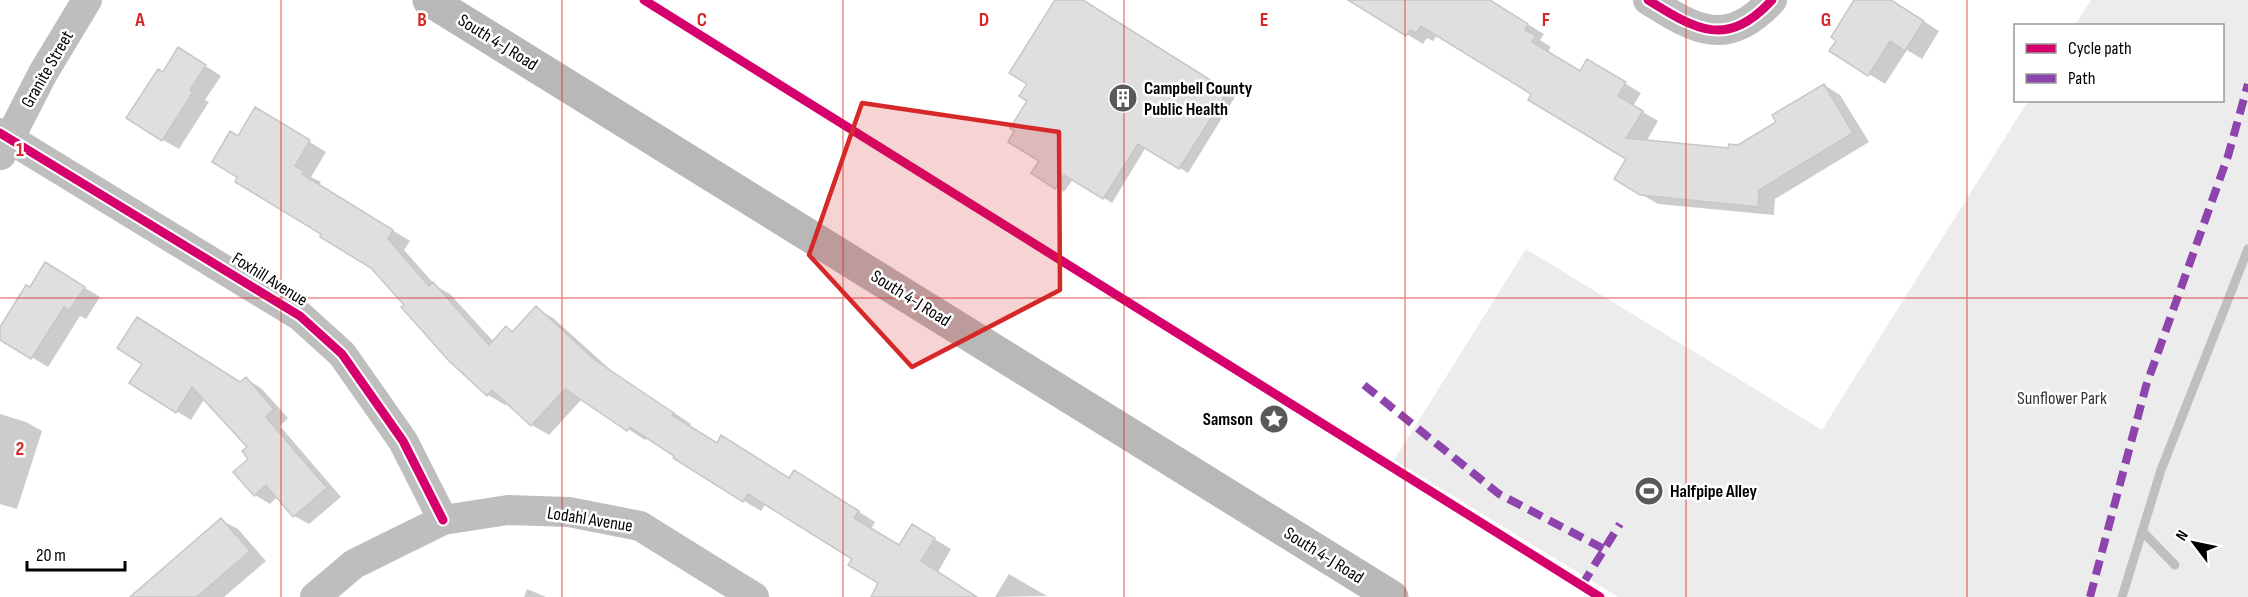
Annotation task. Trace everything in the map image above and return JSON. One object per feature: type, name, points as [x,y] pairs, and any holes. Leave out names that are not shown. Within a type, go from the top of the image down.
[{"type":"main road","name":"South 4-J Road","points":[[429,0],[1392,597]]},
{"type":"street","name":"Granite Street","points":[[3,143],[87,0]]},
{"type":"street","points":[[1648,0],[1686,24],[1722,32],[1756,17],[1772,0]]},
{"type":"street","name":"Foxhill Avenue","points":[[3,143],[300,316],[342,354],[383,412],[403,441],[443,520]]},
{"type":"street","name":"Lodahl Avenue","points":[[315,597],[354,564],[443,520],[508,510],[569,512],[640,526],[754,597]]},
{"type":"highlighted area","points":[[862,103],[1059,132],[1060,290],[912,367],[809,255]]},
{"type":"green space","name":"Sunflower Park","points":[[2091,0],[2248,0],[2248,597],[1618,597],[1394,460],[1526,249],[1822,430],[2027,102],[2224,102],[2224,24],[2076,24]]},
{"type":"building","name":"Campbell County Public Health","points":[[1055,0],[1083,0],[1228,91],[1179,169],[1138,144],[1103,199],[1064,175],[1055,189],[1031,173],[1039,161],[1008,142],[1014,131],[1010,128],[1027,101],[1019,96],[1027,84],[1009,73]]},
{"type":"building","points":[[1348,0],[1490,0],[1528,24],[1525,30],[1536,36],[1532,42],[1580,71],[1587,59],[1626,82],[1618,96],[1643,111],[1626,138],[1728,148],[1729,144],[1738,145],[1776,122],[1772,115],[1824,84],[1853,133],[1759,190],[1758,207],[1640,195],[1614,179],[1626,159],[1528,100],[1531,94],[1421,26],[1416,33],[1410,30],[1406,36]]},
{"type":"building","points":[[1854,0],[1891,0],[1924,21],[1905,51],[1890,41],[1868,76],[1829,51],[1836,41],[1831,37]]},
{"type":"building","points":[[178,47],[206,65],[190,90],[193,92],[162,141],[126,118],[158,69],[163,72]]},
{"type":"building","points":[[255,107],[310,140],[295,166],[304,171],[302,174],[393,230],[388,239],[429,286],[433,282],[489,345],[506,326],[512,332],[536,306],[595,360],[674,413],[672,415],[717,443],[721,435],[789,478],[794,470],[859,511],[854,518],[899,545],[912,524],[935,538],[921,561],[977,597],[871,597],[878,583],[848,565],[852,559],[748,494],[743,502],[673,458],[674,456],[630,427],[627,431],[565,389],[531,426],[492,390],[487,396],[449,361],[401,307],[404,305],[371,268],[320,237],[321,234],[235,182],[237,177],[212,162],[230,131],[238,136]]},
{"type":"building","points":[[45,262],[85,287],[69,311],[64,307],[31,359],[0,340],[0,327],[26,285],[30,287]]},
{"type":"building","points":[[137,317],[240,382],[246,377],[274,409],[266,417],[327,488],[293,517],[266,485],[254,496],[233,472],[248,459],[242,451],[247,447],[192,387],[176,413],[129,383],[142,364],[117,348]]},
{"type":"building","points":[[221,518],[250,551],[197,597],[130,597]]},
{"type":"waterway","points":[[2122,597],[2161,470],[2248,249]]},
{"type":"waterway","points":[[2142,531],[2175,565]]},
{"type":"marked path","points":[[2090,597],[2146,386],[2228,156],[2248,84]]},
{"type":"marked path","points":[[1364,385],[1499,494],[1604,549]]},
{"type":"marked path","points":[[1582,585],[1620,524]]},
{"type":"cycle path","points":[[644,0],[1600,597]]},
{"type":"cycle path","points":[[1648,0],[1681,20],[1711,30],[1740,25],[1756,15],[1772,0]]},
{"type":"cycle path","points":[[0,133],[300,316],[342,354],[403,441],[443,520]]},
{"type":"place","name":"Campbell County Public Health","points":[[1123,98]]},
{"type":"place","name":"Samson","points":[[1274,419]]},
{"type":"place","name":"Halfpipe Alley","points":[[1649,491]]}]
